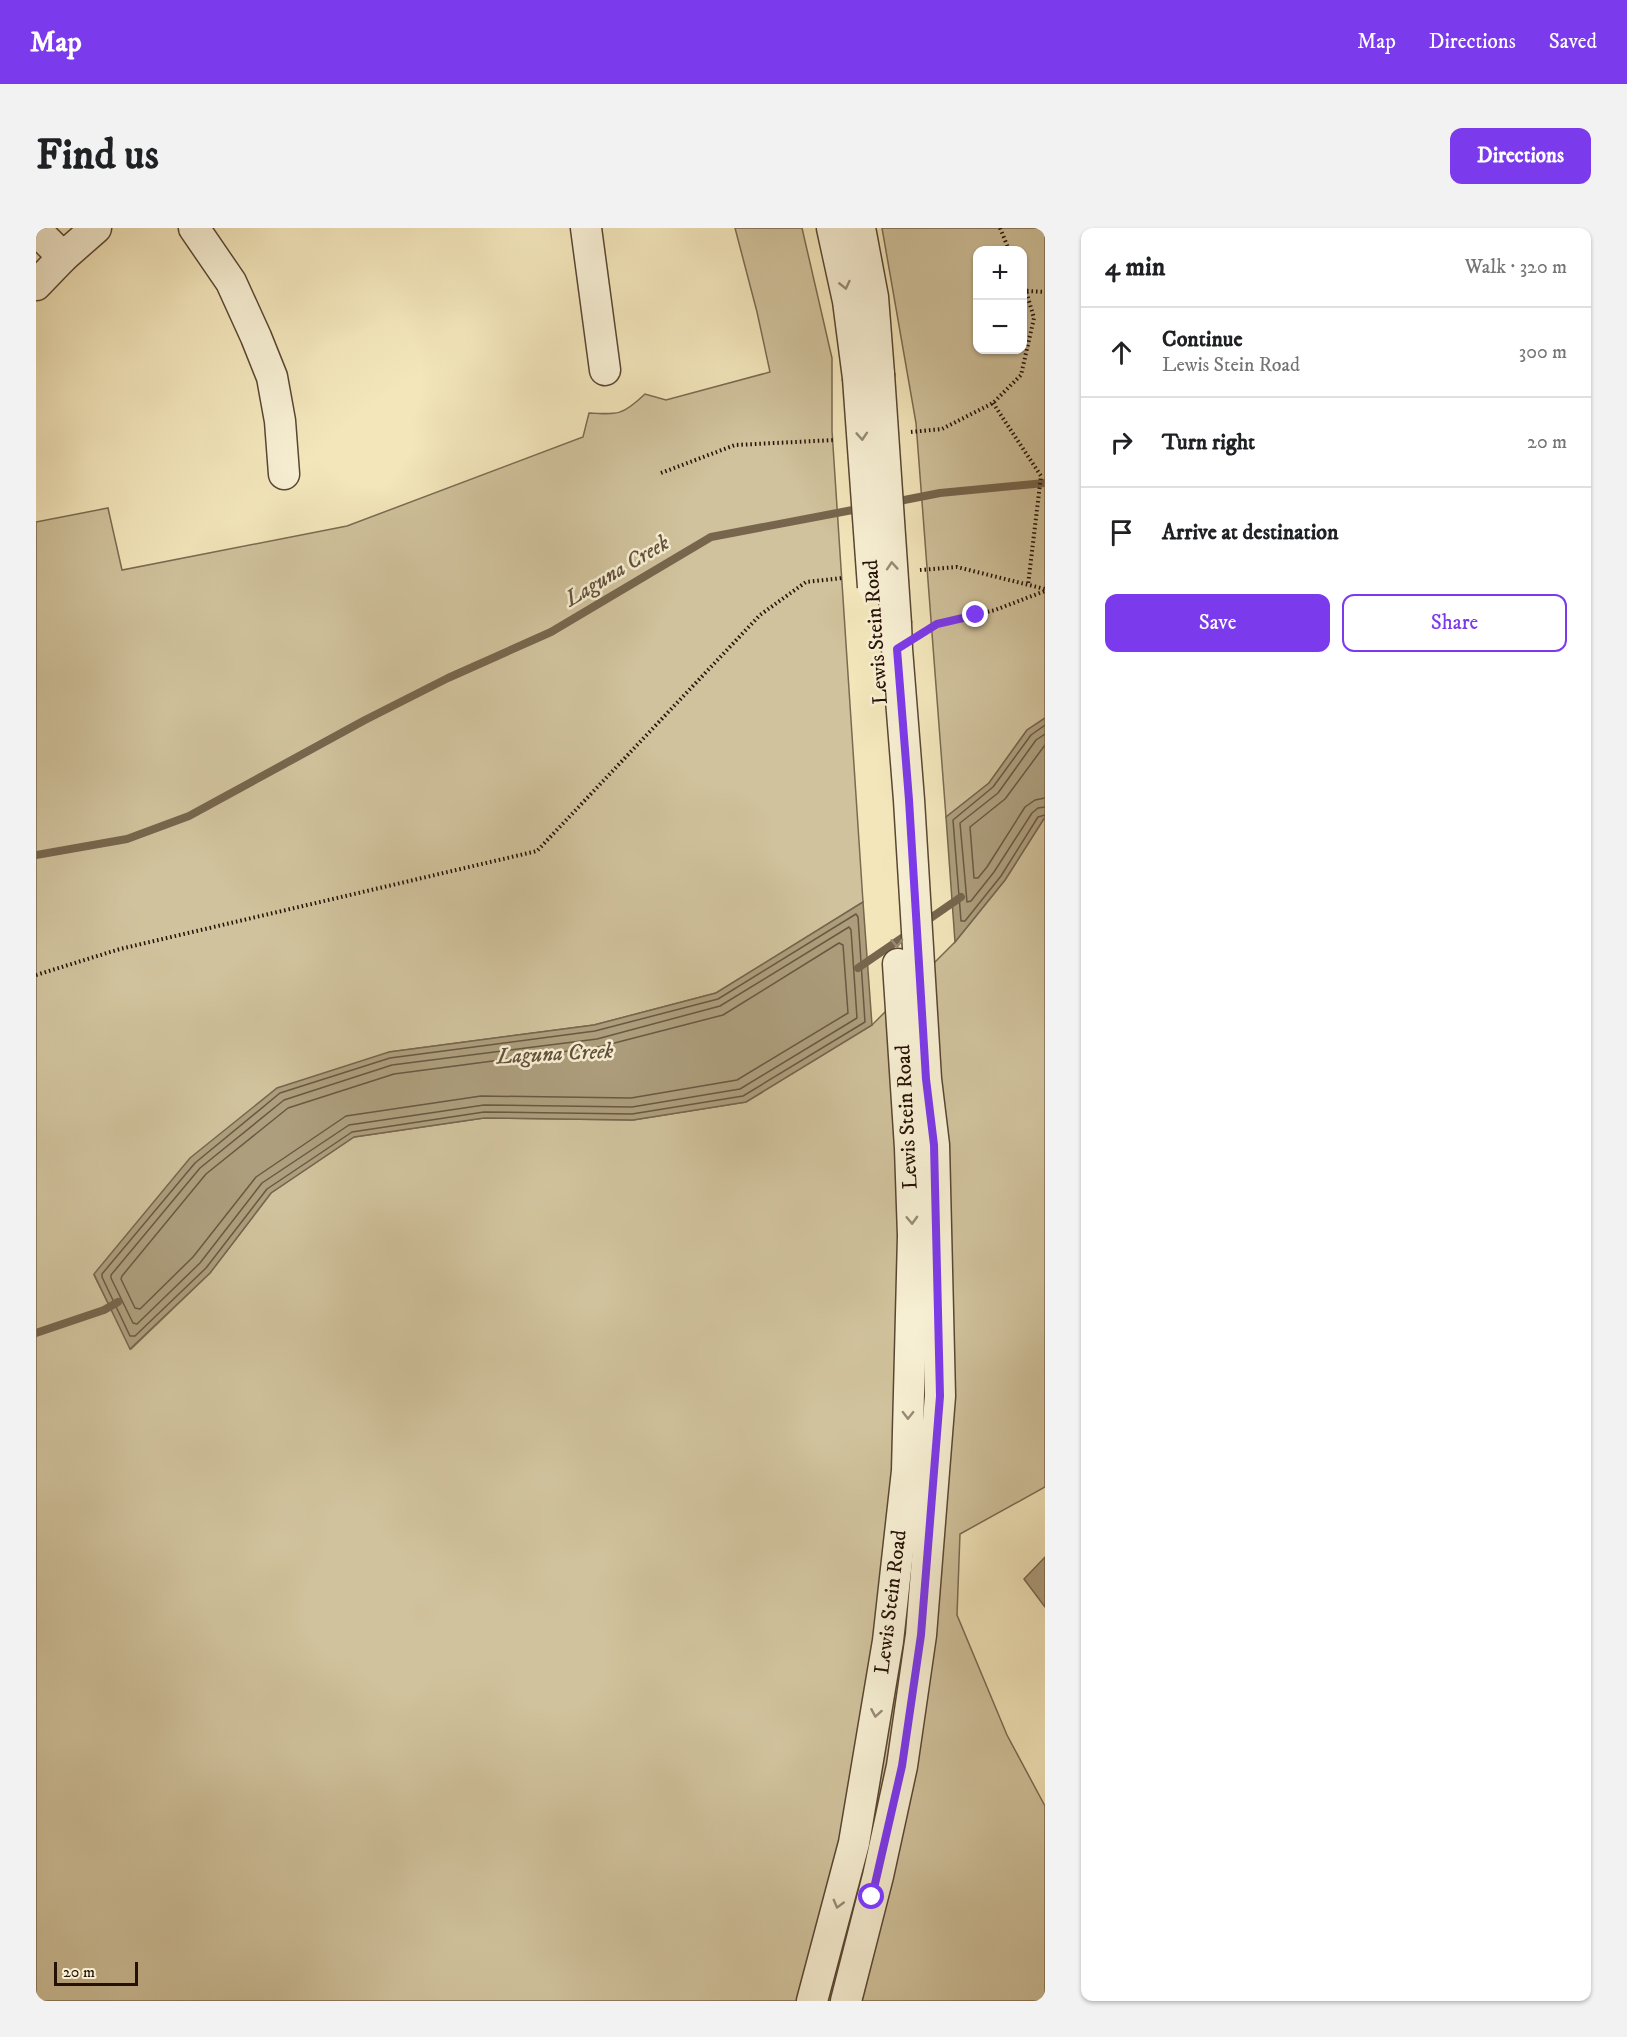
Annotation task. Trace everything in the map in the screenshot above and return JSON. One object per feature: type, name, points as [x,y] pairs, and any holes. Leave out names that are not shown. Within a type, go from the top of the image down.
[{"type":"street","points":[[36,285],[96,228]]},
{"type":"street","points":[[195,228],[231,282],[272,377],[280,421],[284,474]]},
{"type":"street","points":[[586,228],[605,370]]},
{"type":"street","name":"Lewis Stein Road","points":[[832,228],[868,376]]},
{"type":"street","name":"Lewis Stein Road","points":[[812,2001],[854,1843],[888,1641],[907,1471],[913,1236],[910,1148],[916,1078],[899,800],[876,650],[890,633],[868,376],[873,297],[860,228]]},
{"type":"street","points":[[36,230],[63,257]]},
{"type":"street","name":"Lewis Stein Road","points":[[846,2001],[878,1876],[902,1766],[921,1635],[940,1396],[934,1145],[916,1078]]},
{"type":"path","points":[[1000,228],[1007,246]]},
{"type":"path","points":[[1027,291],[1045,292]]},
{"type":"path","points":[[993,403],[1041,476],[1028,585]]},
{"type":"path","points":[[910,571],[957,567],[1045,590]]},
{"type":"path","points":[[36,975],[120,949],[537,851],[760,615],[806,582],[852,577]]},
{"type":"path","points":[[890,633],[995,610],[1045,590]]},
{"type":"shaded area","points":[[735,228],[802,228],[832,358],[832,431],[863,902],[716,993],[594,1025],[389,1052],[94,1275],[131,1349],[210,1273],[271,1193],[354,1137],[484,1118],[633,1120],[746,1102],[872,1025],[955,942],[1005,880],[1045,817],[1045,1487],[960,1534],[957,1615],[1007,1735],[1045,1806],[1045,2001],[36,2001],[36,522],[108,508],[122,570],[347,526],[583,437],[589,413],[620,412],[645,394],[666,400],[770,372]]},
{"type":"shaded area","points":[[882,228],[1045,228],[1045,718],[1027,730],[989,783],[946,817],[916,423]]},
{"type":"water","points":[[1045,718],[1045,817],[1005,880],[955,942],[946,817],[989,783],[1027,730]]},
{"type":"water","points":[[863,902],[872,1025],[746,1102],[633,1120],[484,1118],[354,1137],[271,1193],[210,1273],[130,1349],[94,1274],[190,1158],[277,1088],[389,1052],[594,1025],[716,993]]},
{"type":"water","points":[[1045,1557],[1045,1607],[1024,1579]]},
{"type":"waterway","name":"Laguna Creek","points":[[894,502],[940,493],[1045,483]]},
{"type":"waterway","name":"Laguna Creek","points":[[36,855],[127,839],[189,816],[365,720],[448,678],[551,632],[711,537],[863,508]]},
{"type":"waterway","name":"Laguna Creek","points":[[922,924],[961,897]]},
{"type":"waterway","name":"Laguna Creek","points":[[858,968],[912,931]]},
{"type":"waterway","name":"Laguna Creek","points":[[36,1333],[104,1310],[118,1302]]},
{"type":"route","points":[[872,1897],[902,1766],[921,1635],[940,1396],[934,1145],[926,1079],[909,800],[897,649],[937,624],[976,615]]}]
